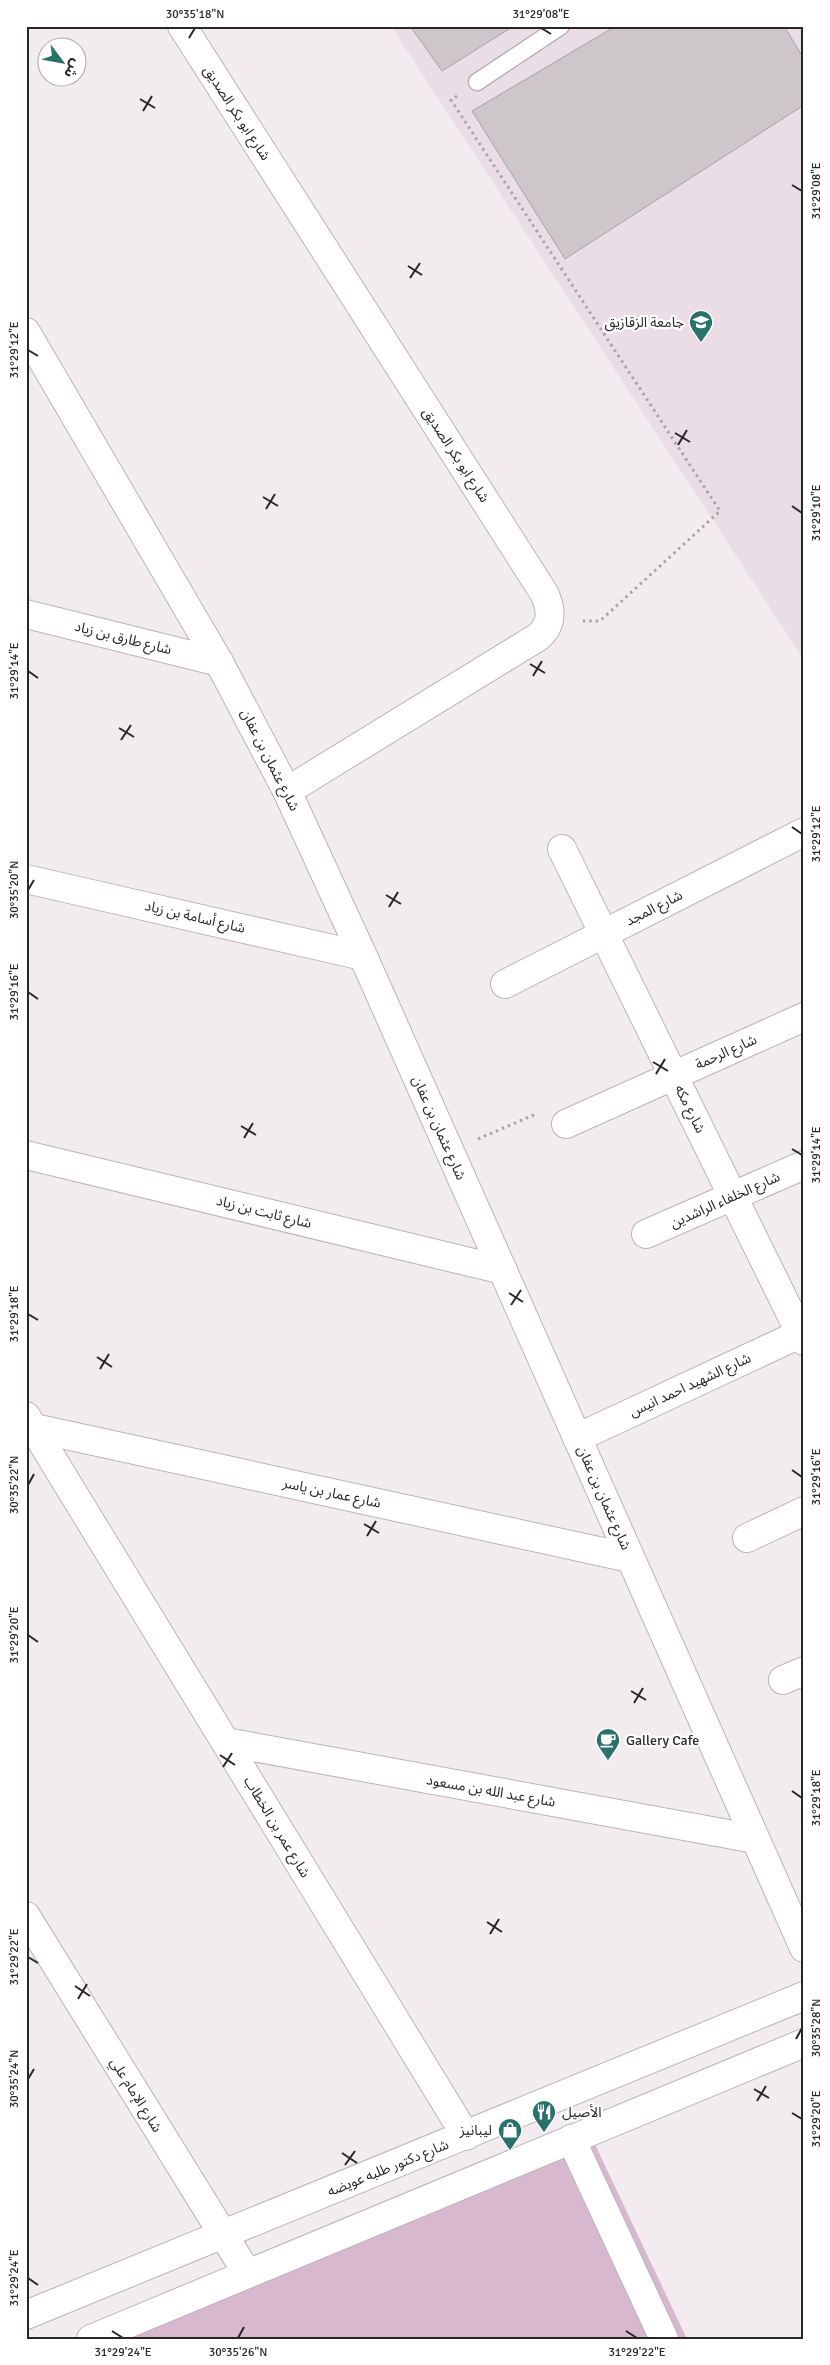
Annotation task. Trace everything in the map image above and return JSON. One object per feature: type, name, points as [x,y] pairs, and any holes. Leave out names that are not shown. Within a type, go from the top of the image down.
[{"type":"street","name":"شارع ابو بكر الصديق","points":[[182,26],[544,593],[551,612],[549,622]]},
{"type":"street","name":"شارع عثمان بن عفان","points":[[26,332],[219,662],[287,791],[363,956],[804,1948]]},
{"type":"street","name":"شارع طارق بن زياد","points":[[26,614],[219,662]]},
{"type":"street","points":[[287,791],[538,637],[545,630],[549,622]]},
{"type":"street","name":"شارع المجد","points":[[505,984],[804,832]]},
{"type":"street","name":"شارع مكه","points":[[562,849],[802,1335]]},
{"type":"street","name":"شارع أسامة بن زياد","points":[[26,878],[363,956]]},
{"type":"street","name":"شارع الرحمة","points":[[566,1124],[804,1017]]},
{"type":"street","name":"شارع ثابت بن زياد","points":[[26,1154],[503,1270]]},
{"type":"street","name":"شارع الخلفاء الراشدين","points":[[646,1234],[804,1165]]},
{"type":"street","name":"شارع الشهيد احمد انيس","points":[[577,1438],[802,1335]]},
{"type":"street","name":"شارع عمار بن ياسر","points":[[30,1422],[630,1558]]},
{"type":"street","name":"شارع عمر بن الخطاب","points":[[30,1422],[466,2136]]},
{"type":"street","points":[[747,1538],[804,1511]]},
{"type":"street","name":"شارع عبد الله بن مسعود","points":[[226,1742],[756,1839]]},
{"type":"street","name":"شارع الإمام علي","points":[[26,1916],[247,2273]]},
{"type":"street","name":"شارع دكتور طلبه عويضه","points":[[26,2315],[804,1996]]},
{"type":"street","points":[[91,2339],[804,2043]]},
{"type":"street","points":[[571,2139],[664,2339]]},
{"type":"lane","points":[[477,82],[561,26]]},
{"type":"path","points":[[477,82],[451,100],[720,511],[600,621],[549,622]]},
{"type":"path","points":[[450,1151],[552,1107],[566,1124]]},
{"type":"shaded area","name":"جامعة الزقازيق","points":[[391,26],[804,26],[804,660]]},
{"type":"shaded area","points":[[592,2138],[687,2339],[124,2339]]},
{"type":"building","points":[[410,26],[514,26],[442,71]]},
{"type":"building","points":[[616,26],[784,26],[804,59],[804,105],[565,259],[472,111]]},
{"type":"place","name":"جامعة الزقازيق","points":[[701,343]]},
{"type":"place","name":"Gallery Cafe","points":[[608,1761]]},
{"type":"place","name":"الأصيل","points":[[544,2133]]},
{"type":"place","name":"ليبانيز","points":[[510,2151]]}]
